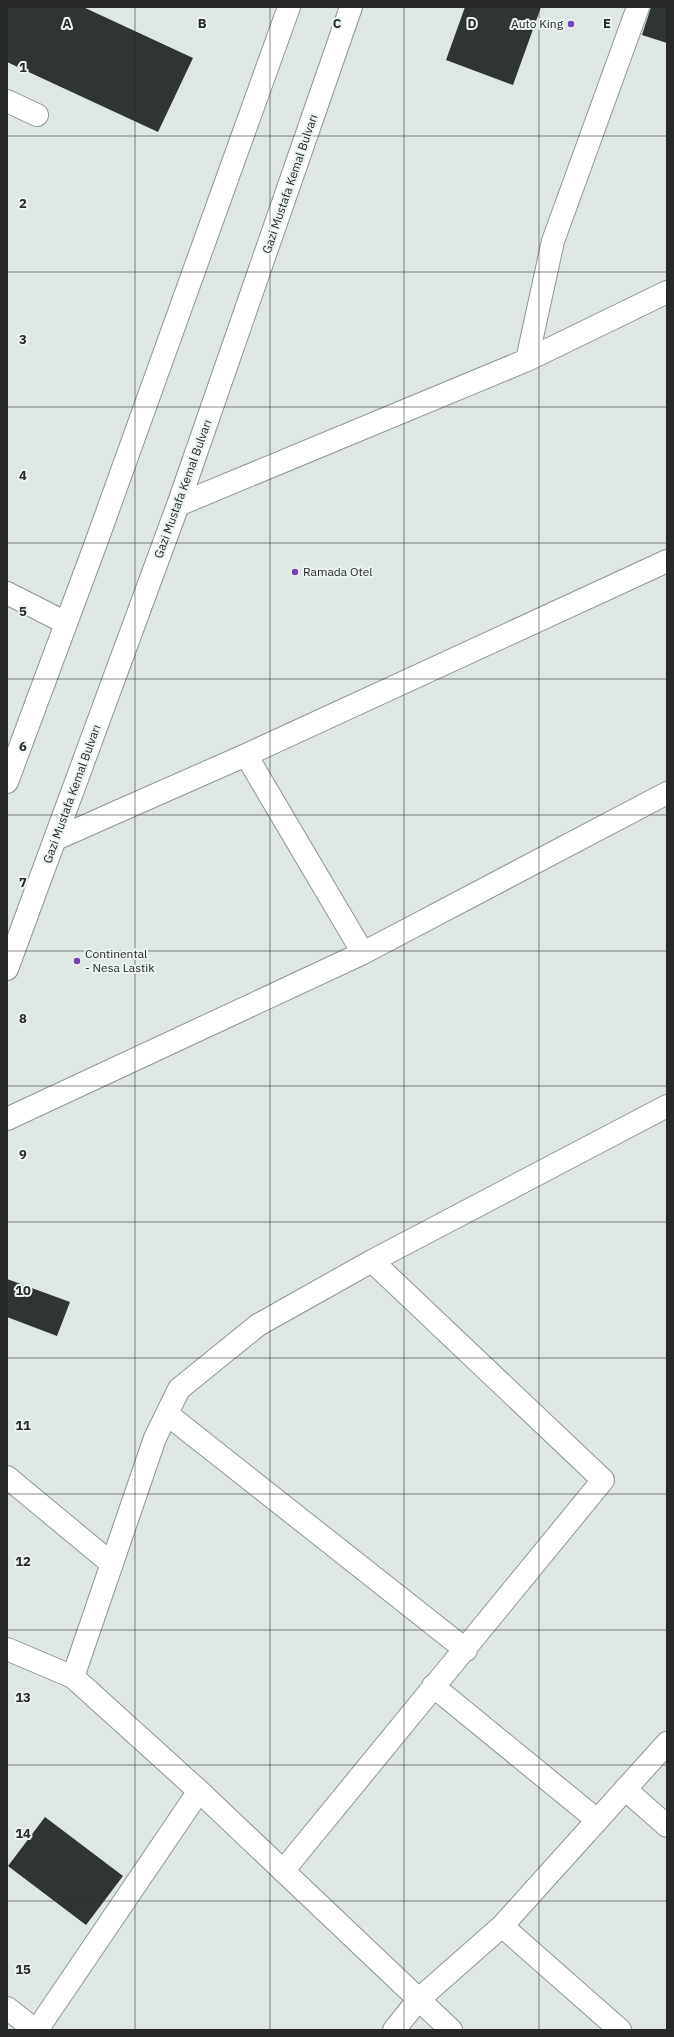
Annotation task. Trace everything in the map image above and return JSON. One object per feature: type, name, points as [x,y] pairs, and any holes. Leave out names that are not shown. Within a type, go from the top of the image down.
[{"type":"main road","points":[[7,782],[289,7]]},
{"type":"main road","name":"Gazi Mustafa Kemal Bulvarı","points":[[7,969],[178,505],[351,7]]},
{"type":"main road","points":[[527,360],[553,241],[638,7]]},
{"type":"main road","points":[[7,101],[37,115]]},
{"type":"main road","points":[[178,505],[527,360],[667,292]]},
{"type":"main road","points":[[56,839],[246,755],[667,561]]},
{"type":"main road","points":[[7,594],[66,623]]},
{"type":"main road","points":[[246,755],[363,953]]},
{"type":"main road","points":[[7,1119],[363,953],[667,793]]},
{"type":"main road","points":[[73,1677],[155,1438],[179,1389],[258,1325],[372,1261],[667,1106]]},
{"type":"main road","points":[[283,1871],[433,1686],[466,1650],[603,1480],[372,1261]]},
{"type":"main road","points":[[167,1414],[466,1650]]},
{"type":"main road","points":[[7,1477],[112,1564]]},
{"type":"main road","points":[[7,1649],[73,1677],[199,1791],[451,2030]]},
{"type":"main road","points":[[433,1686],[597,1820]]},
{"type":"main road","points":[[394,2030],[418,2000],[502,1926],[667,1743]]},
{"type":"main road","points":[[625,1789],[667,1826]]},
{"type":"main road","points":[[7,2008],[36,2030],[199,1791]]},
{"type":"main road","points":[[502,1926],[620,2030]]},
{"type":"building","points":[[7,7],[83,7],[193,58],[158,132],[7,62]]},
{"type":"building","points":[[465,7],[541,7],[513,85],[446,60]]},
{"type":"building","points":[[651,7],[667,7],[667,43],[642,35]]},
{"type":"building","points":[[7,1279],[70,1302],[57,1336],[7,1317]]},
{"type":"building","points":[[45,1817],[123,1876],[86,1925],[8,1866]]},
{"type":"place","name":"Auto King","points":[[571,24]]},
{"type":"place","name":"Ramada Otel","points":[[295,572]]},
{"type":"place","name":"Continental - Nesa Lastik","points":[[77,961]]}]
